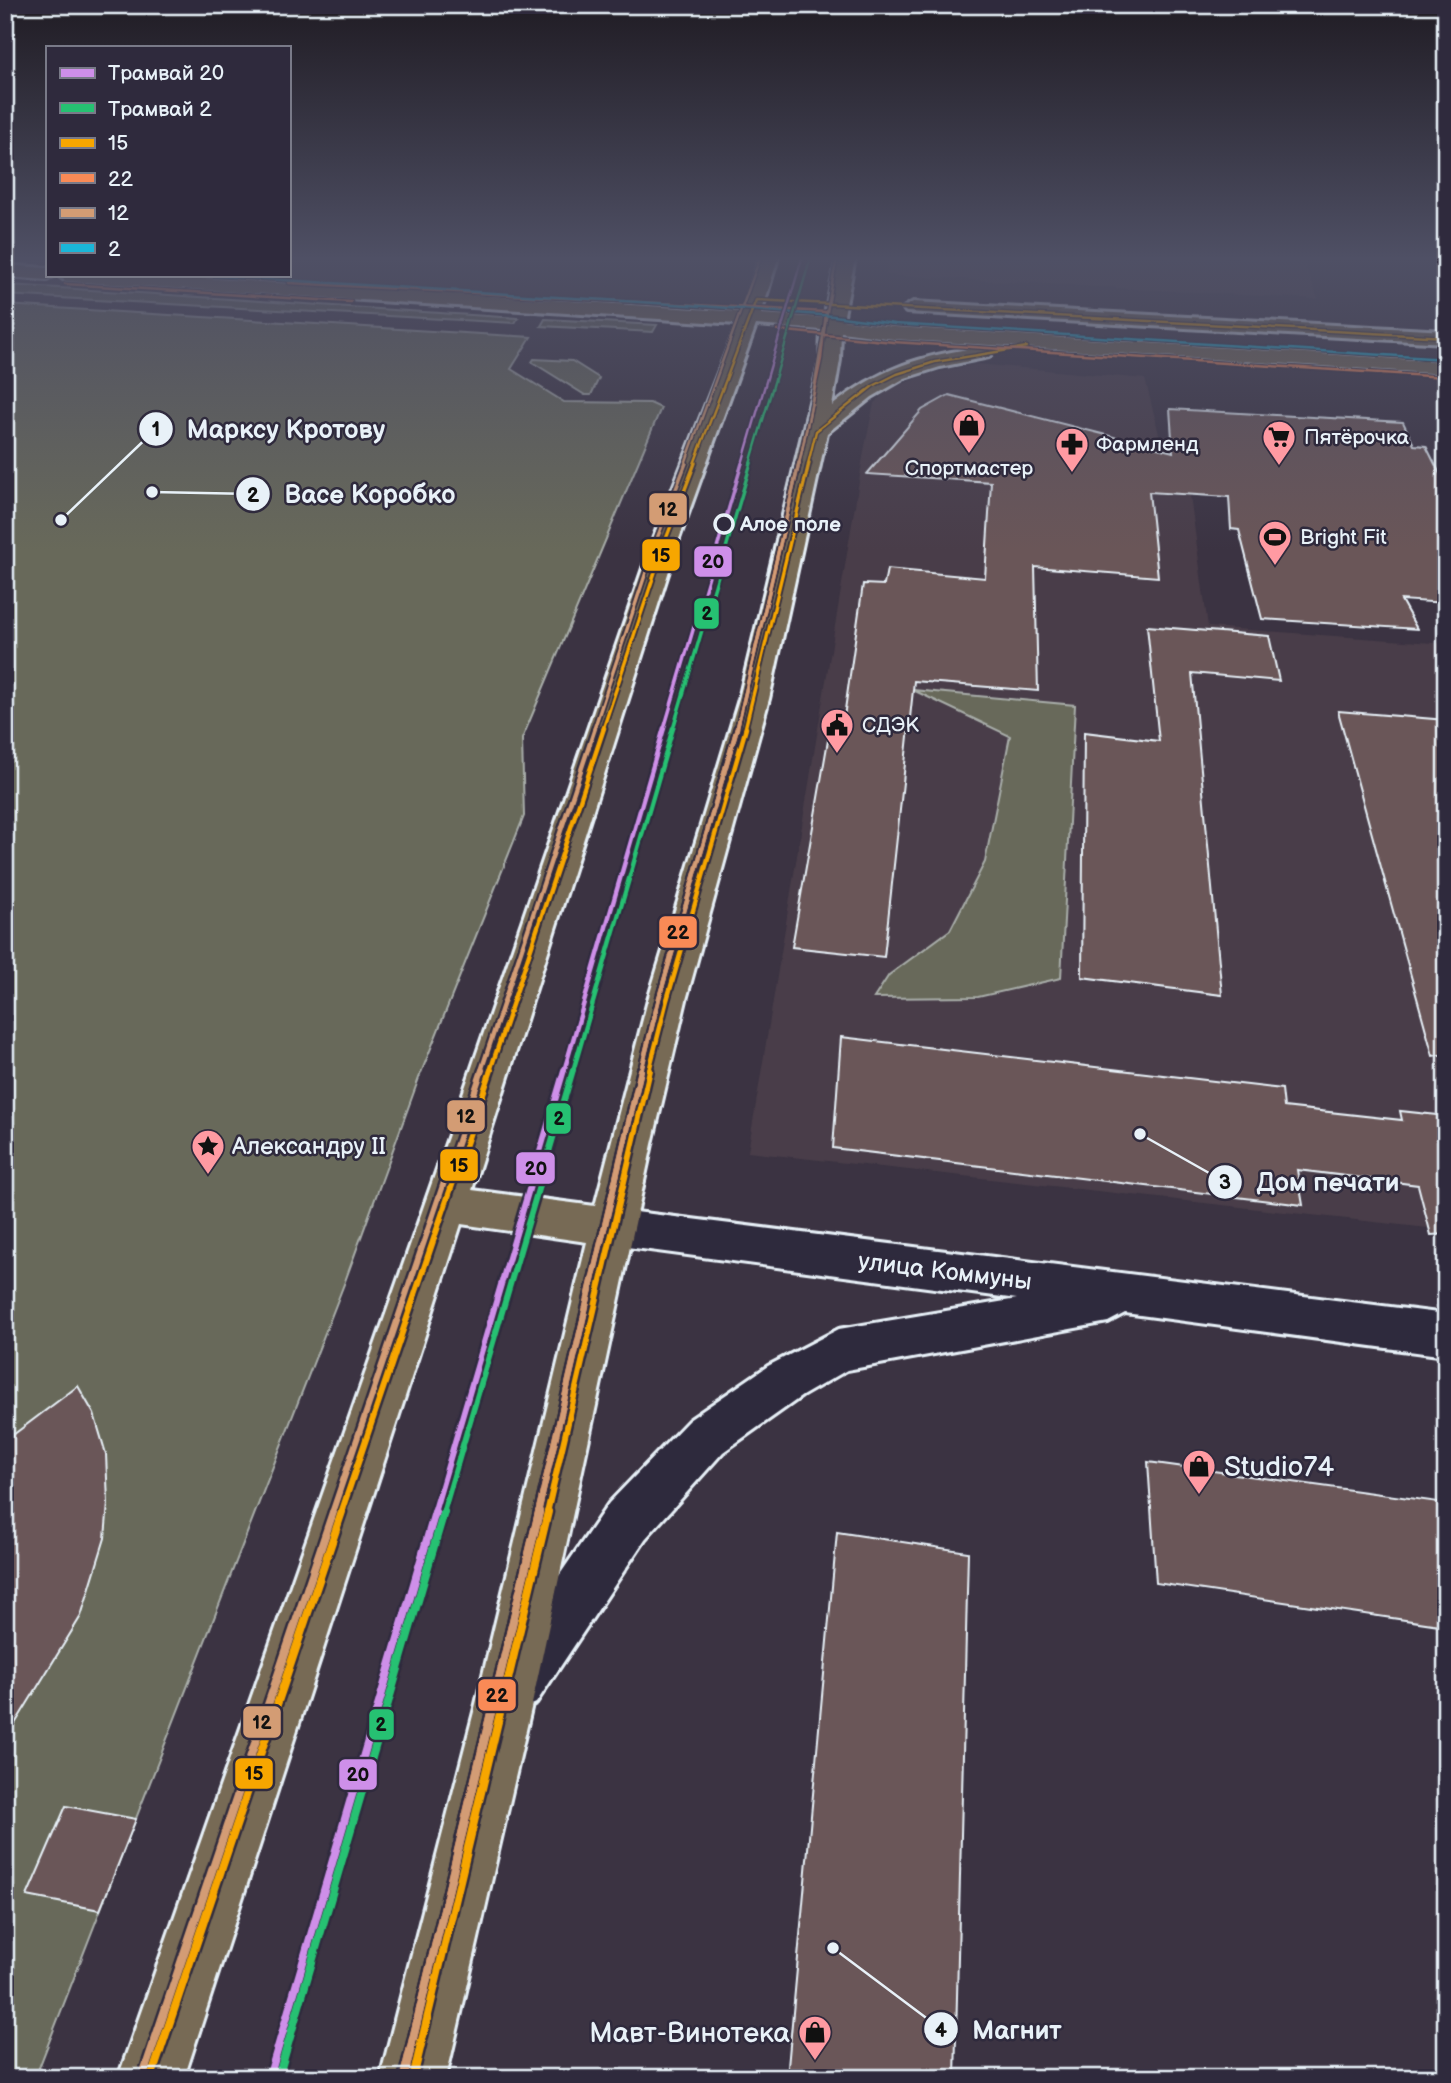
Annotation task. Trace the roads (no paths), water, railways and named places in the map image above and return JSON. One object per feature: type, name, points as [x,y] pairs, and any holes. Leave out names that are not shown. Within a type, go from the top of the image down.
[{"type":"main road","points":[[151,2078],[666,540],[735,355]]},
{"type":"main road","points":[[413,2078],[504,1704],[612,1227],[667,1000],[754,699],[816,431],[830,355]]},
{"type":"main road","points":[[816,431],[873,386],[897,374],[967,355]]},
{"type":"main road","points":[[1251,355],[1446,366]]},
{"type":"main road","name":"улица Коммуны","points":[[445,1204],[612,1227]]},
{"type":"street","name":"улица Коммуны","points":[[612,1227],[1446,1335]]},
{"type":"street","points":[[504,1704],[627,1521],[706,1436],[785,1381],[839,1350],[968,1329],[1139,1296]]},
{"type":"tram line","name":"20","points":[[269,2078],[774,355]]},
{"type":"tram line","name":"2","points":[[278,2078],[782,355]]},
{"type":"place","name":"Спортмастер","points":[[969,455]]},
{"type":"place","name":"Пятёрочка","points":[[1279,467]]},
{"type":"place","name":"Фармленд","points":[[1072,474]]},
{"type":"place","name":"Васе Коробко","points":[[152,492]]},
{"type":"place","name":"Марксу Кротову","points":[[61,520]]},
{"type":"place","name":"Алое поле","points":[[724,524]]},
{"type":"place","name":"Bright Fit","points":[[1275,567]]},
{"type":"place","name":"СДЭК","points":[[837,755]]},
{"type":"place","name":"Дом печати","points":[[1140,1134]]},
{"type":"place","name":"Александру II","points":[[208,1176]]},
{"type":"place","name":"Studio74","points":[[1199,1496]]},
{"type":"place","name":"Магнит","points":[[833,1948]]},
{"type":"place","name":"Мавт-Винотека","points":[[815,2062]]}]
